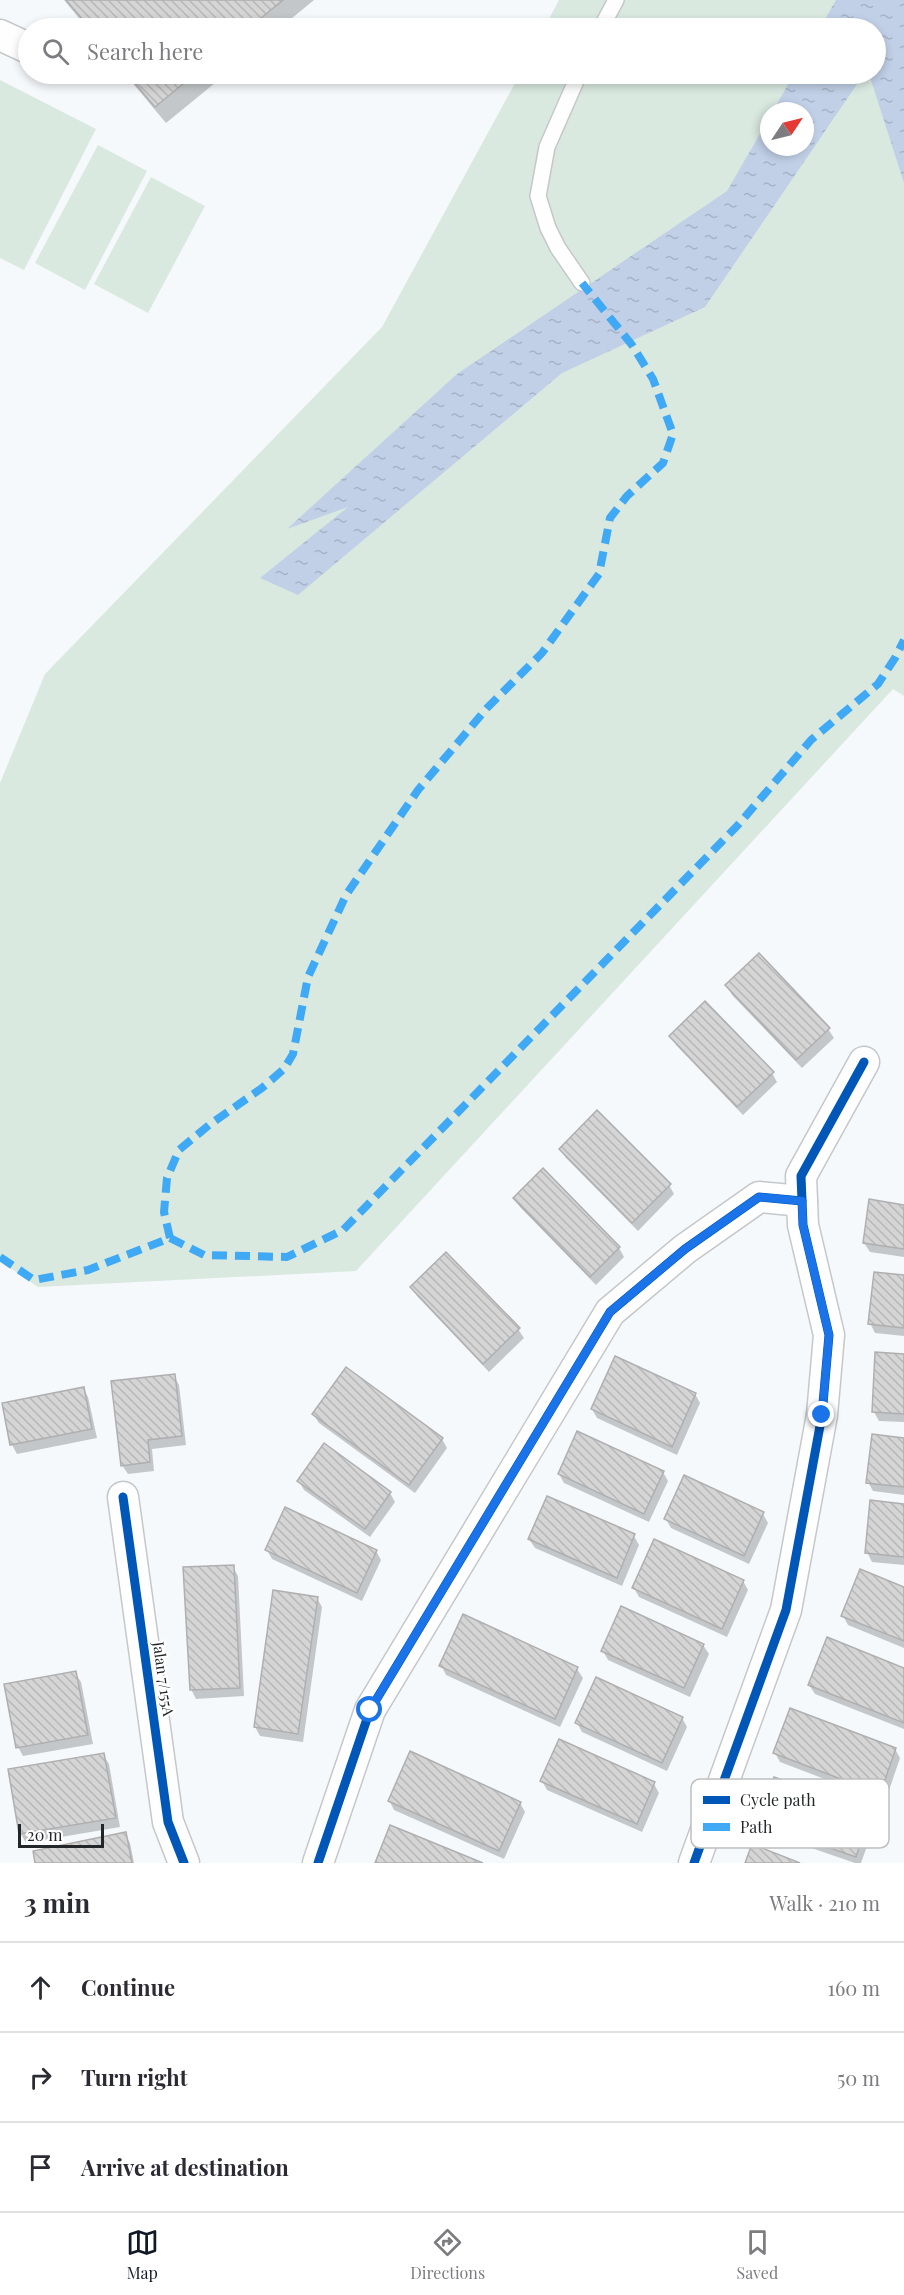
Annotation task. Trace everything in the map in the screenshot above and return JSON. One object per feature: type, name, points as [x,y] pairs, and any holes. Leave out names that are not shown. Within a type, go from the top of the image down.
[{"type":"street","points":[[0,35],[18,43]]},
{"type":"street","points":[[725,1779],[786,1610],[822,1415],[829,1335],[803,1225],[801,1176],[864,1062]]},
{"type":"street","points":[[318,1863],[370,1710],[610,1312],[685,1249],[759,1197],[802,1201]]},
{"type":"street","name":"Jalan 7/155A","points":[[123,1497],[168,1822],[184,1863]]},
{"type":"street","points":[[694,1863],[699,1848]]},
{"type":"lane","points":[[607,18],[616,0]]},
{"type":"lane","points":[[575,84],[547,147],[538,196],[548,228],[558,248],[582,283]]},
{"type":"shaded area","points":[[559,0],[904,0],[904,696],[893,689],[356,1271],[38,1287],[0,1261],[0,783],[45,674],[382,327],[515,84],[886,84],[886,18],[549,18]]},
{"type":"shaded area","points":[[0,80],[96,129],[24,270],[0,258]]},
{"type":"shaded area","points":[[98,145],[147,171],[85,290],[35,263]]},
{"type":"shaded area","points":[[151,177],[205,206],[148,313],[94,284]]},
{"type":"water","points":[[836,0],[904,0],[904,183],[872,84],[886,84],[886,18],[826,18]]},
{"type":"water","points":[[788,84],[857,84],[814,147],[814,102],[778,102]]},
{"type":"water","points":[[760,134],[760,156],[808,156],[705,307],[562,373],[298,595],[260,578],[348,507],[287,529],[457,374],[727,191]]},
{"type":"building","points":[[66,0],[283,0],[261,18],[81,18]]},
{"type":"building","points":[[135,84],[183,84],[155,107]]},
{"type":"building","points":[[759,953],[830,1028],[796,1060],[725,985]]},
{"type":"building","points":[[705,1001],[774,1072],[737,1107],[669,1036]]},
{"type":"building","points":[[597,1110],[671,1184],[632,1223],[559,1149]]},
{"type":"building","points":[[543,1168],[620,1247],[590,1277],[513,1198]]},
{"type":"building","points":[[869,1199],[904,1205],[904,1249],[863,1243]]},
{"type":"building","points":[[446,1252],[520,1328],[483,1364],[410,1287]]},
{"type":"building","points":[[874,1272],[904,1275],[904,1328],[868,1324]]},
{"type":"building","points":[[875,1352],[904,1354],[904,1414],[872,1412]]},
{"type":"building","points":[[615,1356],[696,1393],[672,1447],[591,1409]]},
{"type":"building","points":[[346,1367],[443,1438],[409,1485],[312,1414]]},
{"type":"building","points":[[175,1374],[182,1436],[148,1440],[150,1462],[121,1466],[111,1381]]},
{"type":"building","points":[[84,1387],[92,1429],[10,1445],[2,1403]]},
{"type":"building","points":[[577,1431],[664,1471],[644,1514],[558,1474]]},
{"type":"building","points":[[872,1434],[904,1438],[904,1487],[866,1483]]},
{"type":"building","points":[[324,1443],[391,1492],[365,1529],[297,1481]]},
{"type":"building","points":[[684,1475],[764,1512],[744,1556],[664,1519]]},
{"type":"building","points":[[547,1496],[635,1534],[617,1578],[528,1539]]},
{"type":"building","points":[[870,1500],[904,1504],[904,1557],[865,1553]]},
{"type":"building","points":[[285,1507],[377,1550],[357,1593],[265,1550]]},
{"type":"building","points":[[654,1539],[744,1580],[722,1629],[632,1588]]},
{"type":"building","points":[[234,1565],[240,1688],[190,1690],[183,1567]]},
{"type":"building","points":[[860,1569],[904,1587],[904,1641],[841,1616]]},
{"type":"building","points":[[273,1590],[318,1597],[298,1734],[254,1727]]},
{"type":"building","points":[[621,1606],[704,1644],[684,1688],[601,1651]]},
{"type":"building","points":[[463,1614],[578,1667],[555,1719],[439,1666]]},
{"type":"building","points":[[827,1637],[904,1668],[904,1723],[808,1685]]},
{"type":"building","points":[[76,1671],[88,1735],[16,1748],[4,1684]]},
{"type":"building","points":[[596,1677],[683,1717],[662,1763],[575,1723]]},
{"type":"building","points":[[790,1708],[896,1748],[885,1779],[841,1779],[773,1753]]},
{"type":"building","points":[[559,1739],[655,1782],[637,1824],[540,1781]]},
{"type":"building","points":[[410,1751],[521,1802],[499,1851],[388,1801]]},
{"type":"building","points":[[104,1753],[116,1818],[19,1834],[8,1769]]},
{"type":"building","points":[[390,1825],[483,1863],[375,1863]]},
{"type":"building","points":[[126,1832],[132,1863],[35,1863],[33,1851]]},
{"type":"building","points":[[751,1848],[762,1848],[800,1863],[745,1863]]},
{"type":"building","points":[[830,1848],[859,1848],[856,1857]]},
{"type":"marked path","points":[[170,1238],[164,1212],[167,1178],[179,1150],[284,1069],[293,1054],[308,977],[346,895],[418,790],[487,708],[542,653],[599,574],[610,518],[627,496],[663,463],[673,434],[653,379],[632,345],[582,283]]},
{"type":"marked path","points":[[0,1257],[34,1280],[88,1270],[170,1238],[204,1255],[287,1257],[343,1230],[738,825],[811,740],[878,684],[904,640]]},
{"type":"cycle path","points":[[725,1779],[786,1610],[822,1415],[829,1335],[803,1225],[801,1176],[864,1062]]},
{"type":"cycle path","points":[[318,1863],[370,1710],[610,1312],[685,1249],[759,1197],[802,1201]]},
{"type":"cycle path","points":[[123,1497],[168,1822],[184,1863]]},
{"type":"cycle path","points":[[694,1863],[699,1848]]},
{"type":"route","points":[[370,1710],[610,1312],[685,1249],[759,1197],[802,1201],[803,1225],[829,1335],[822,1415]]}]
